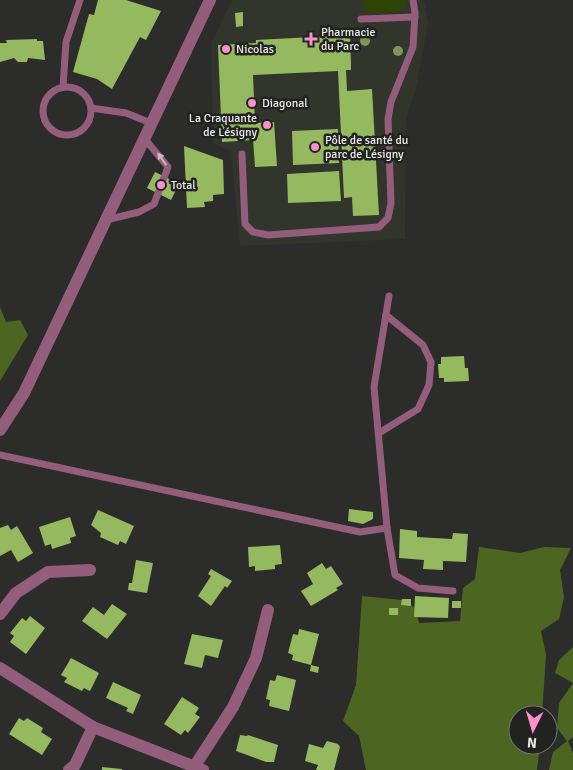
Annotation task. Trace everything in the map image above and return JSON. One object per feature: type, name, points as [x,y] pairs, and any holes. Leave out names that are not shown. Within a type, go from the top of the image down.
[{"type":"street","points":[[0,430],[24,393],[210,0]]},
{"type":"street","points":[[0,614],[16,593],[48,572],[90,570]]},
{"type":"street","points":[[0,668],[93,727],[198,768],[233,707],[256,658],[268,610]]},
{"type":"street","points":[[69,770],[74,765],[93,727]]},
{"type":"lane","points":[[63,87],[66,42],[80,0]]},
{"type":"lane","points":[[242,154],[245,224],[253,232],[268,235],[379,227],[388,218],[392,203],[388,119],[391,102],[413,47],[415,17],[413,0]]},
{"type":"lane","points":[[361,19],[415,17]]},
{"type":"lane","points":[[63,87],[70,87],[84,94],[91,108],[87,123],[82,129],[67,134],[52,130],[44,116],[45,101],[49,95],[63,87]]},
{"type":"lane","points":[[91,108],[126,113],[151,123]]},
{"type":"lane","points":[[106,220],[139,212],[154,204],[168,167],[144,138]]},
{"type":"lane","points":[[389,296],[374,387],[387,528],[395,575],[418,588],[453,591]]},
{"type":"lane","points":[[379,434],[418,409],[429,385],[432,362],[423,345],[386,315]]},
{"type":"lane","points":[[0,455],[360,532],[387,528]]},
{"type":"shaded area","points":[[232,0],[424,0],[428,23],[416,89],[406,118],[405,239],[240,246],[231,152],[213,143],[211,43]]},
{"type":"green space","points":[[363,0],[407,0],[405,7],[398,12],[368,13],[364,9]]},
{"type":"green space","points":[[0,307],[6,322],[20,320],[28,335],[0,381]]},
{"type":"green space","points":[[479,547],[520,553],[544,547],[571,548],[560,570],[564,597],[559,619],[541,631],[546,655],[543,705],[508,705],[508,755],[539,755],[537,770],[366,770],[359,736],[343,721],[356,685],[362,596],[402,600],[416,608],[419,623],[460,621],[463,588],[475,579]]},
{"type":"green space","points":[[573,647],[573,683],[555,673],[559,660]]},
{"type":"green space","points":[[573,683],[573,737],[568,741],[573,753],[573,770],[549,770],[552,755],[558,755],[558,748],[567,741],[558,729],[559,703]]},
{"type":"building","points":[[98,0],[126,0],[161,11],[146,40],[140,37],[112,89],[97,79],[73,72],[89,14],[94,15]]},
{"type":"building","points":[[243,12],[243,26],[236,27],[235,13]]},
{"type":"building","points":[[350,35],[351,70],[346,70],[347,91],[372,89],[379,215],[353,216],[352,197],[344,198],[338,71],[253,75],[255,123],[274,122],[277,166],[255,167],[253,140],[222,142],[218,45],[256,43],[256,40]]},
{"type":"building","points":[[37,39],[37,41],[43,41],[45,60],[28,58],[27,62],[18,62],[14,58],[0,62],[0,43],[7,43],[6,40]]},
{"type":"building","name":"Pôle de santé du parc de Lésigny","points":[[338,129],[339,163],[293,165],[292,131]]},
{"type":"building","points":[[184,146],[223,160],[224,194],[213,195],[213,201],[204,202],[205,207],[187,208]]},
{"type":"building","points":[[339,171],[341,201],[288,203],[287,174]]},
{"type":"building","points":[[155,172],[179,184],[171,200],[147,188]]},
{"type":"building","points":[[464,356],[465,368],[468,368],[469,381],[444,382],[444,378],[439,378],[438,364],[441,364],[441,357]]},
{"type":"building","points":[[349,509],[373,512],[373,519],[363,524],[348,521]]},
{"type":"building","points":[[98,510],[134,526],[126,544],[120,541],[118,545],[100,537],[101,533],[91,525]]},
{"type":"building","points":[[70,517],[76,536],[70,538],[71,543],[52,549],[51,544],[45,546],[39,527]]},
{"type":"building","points":[[8,525],[11,530],[17,526],[33,553],[18,562],[11,550],[0,556],[0,528]]},
{"type":"building","points":[[400,529],[417,531],[417,537],[452,539],[453,533],[468,534],[466,562],[443,561],[443,570],[423,569],[424,560],[399,558]]},
{"type":"building","points":[[280,545],[282,564],[275,565],[275,569],[255,571],[255,566],[249,567],[248,547]]},
{"type":"building","points":[[136,560],[153,563],[147,593],[128,590],[129,583],[132,583]]},
{"type":"building","points":[[322,563],[326,569],[331,566],[343,584],[336,588],[338,590],[311,606],[301,591],[313,584],[307,573]]},
{"type":"building","points":[[211,569],[232,581],[227,588],[225,586],[211,606],[198,596],[211,576],[208,574]]},
{"type":"building","points":[[415,596],[449,598],[448,618],[414,617]]},
{"type":"building","points":[[402,599],[411,599],[411,606],[401,605]]},
{"type":"building","points":[[452,601],[461,601],[461,608],[452,608]]},
{"type":"building","points":[[112,604],[127,614],[107,639],[82,621],[93,607],[104,615]]},
{"type":"building","points":[[389,608],[398,608],[398,615],[389,615]]},
{"type":"building","points":[[30,616],[45,628],[26,654],[10,642],[14,636],[10,633],[22,618],[26,621]]},
{"type":"building","points":[[299,629],[319,634],[311,665],[292,660],[293,655],[288,653],[293,634],[298,635]]},
{"type":"building","points":[[192,634],[223,640],[218,658],[205,655],[202,668],[184,664]]},
{"type":"building","points":[[71,658],[99,673],[90,691],[84,688],[82,691],[64,682],[67,678],[61,675]]},
{"type":"building","points":[[311,665],[319,667],[318,673],[310,671]]},
{"type":"building","points":[[277,675],[296,680],[289,711],[269,706],[270,700],[266,699],[270,680],[275,681]]},
{"type":"building","points":[[113,682],[141,695],[133,714],[126,711],[128,708],[106,698]]},
{"type":"building","points":[[182,697],[199,708],[195,714],[200,717],[188,733],[185,730],[181,735],[164,724]]},
{"type":"building","points":[[19,718],[24,721],[27,718],[43,728],[41,732],[52,739],[42,755],[9,734]]},
{"type":"building","points":[[240,735],[248,735],[278,745],[274,762],[266,762],[236,751]]},
{"type":"building","points":[[327,741],[338,744],[340,747],[334,770],[316,770],[318,765],[305,761],[309,744],[323,748]]},
{"type":"building","points":[[102,767],[122,769],[122,770],[102,770]]},
{"type":"place","name":"Pharmacie du Parc","points":[[311,39]]},
{"type":"place","name":"Nicolas","points":[[226,49]]},
{"type":"place","name":"Diagonal","points":[[252,103]]},
{"type":"place","name":"La Craquante de Lésigny","points":[[267,125]]},
{"type":"place","name":"Pôle de santé du parc de Lésigny","points":[[315,147]]},
{"type":"place","name":"Total","points":[[161,185]]}]
